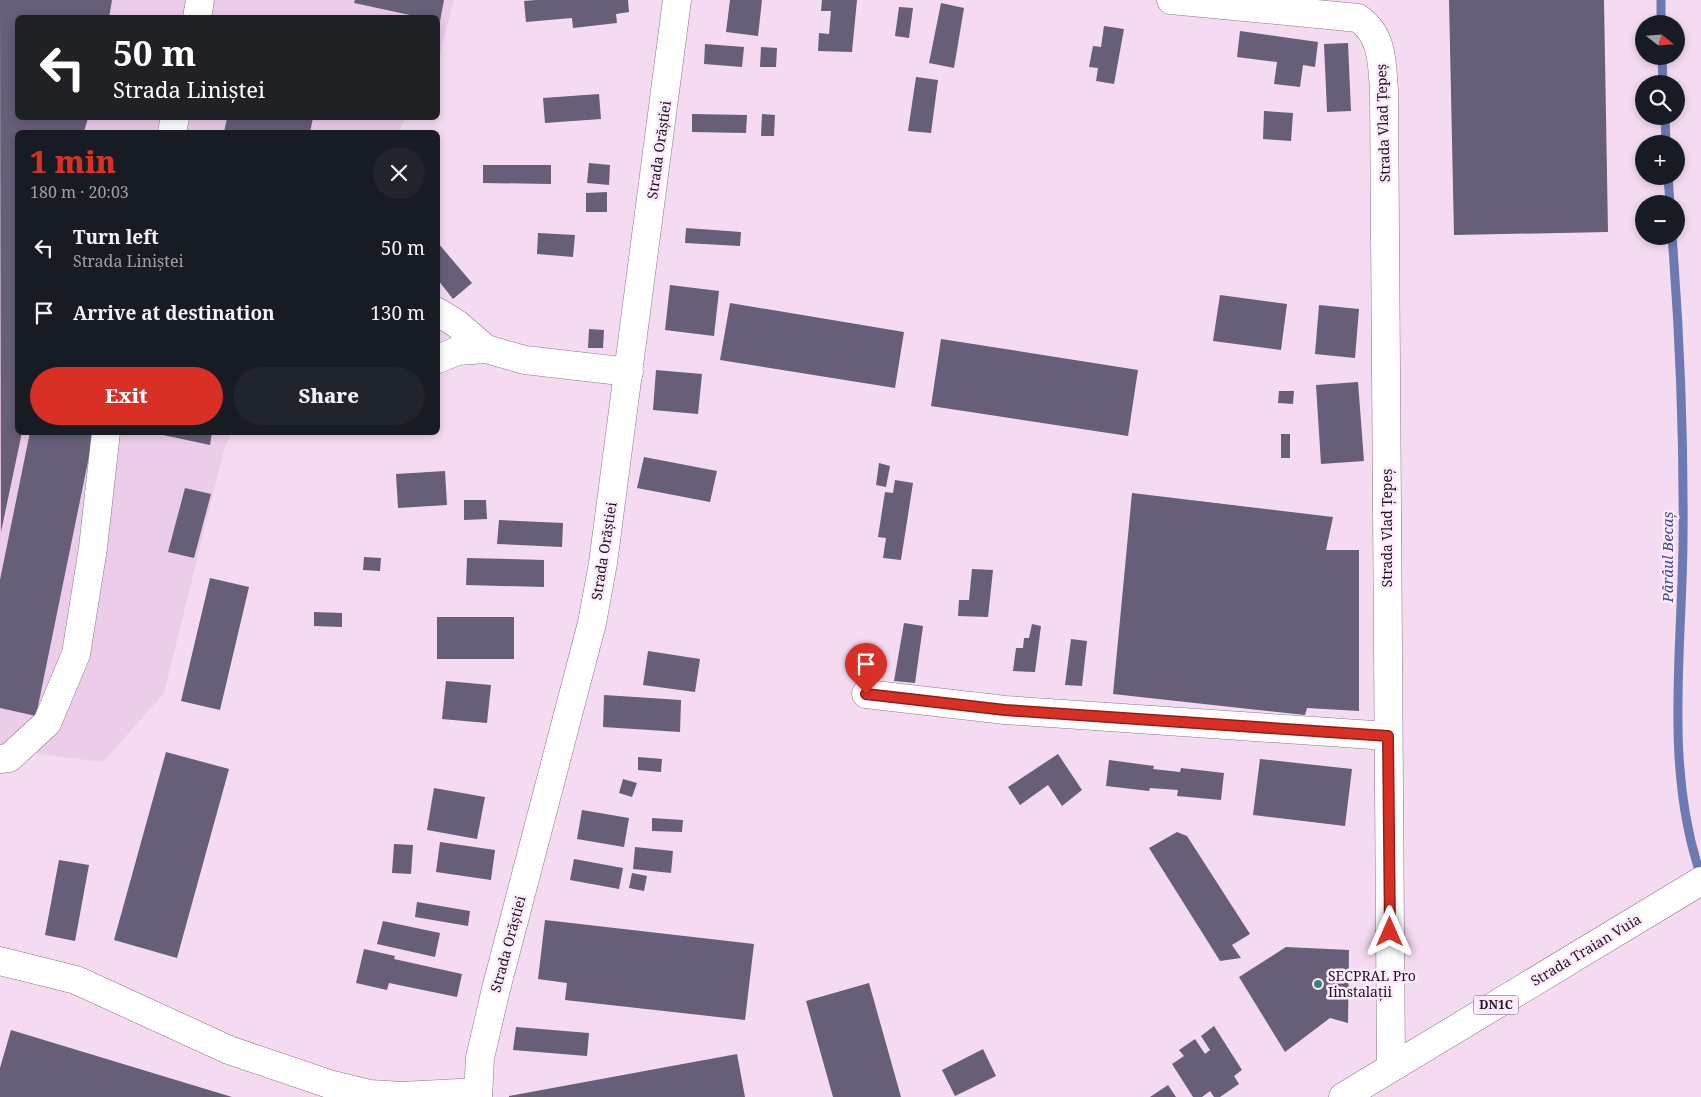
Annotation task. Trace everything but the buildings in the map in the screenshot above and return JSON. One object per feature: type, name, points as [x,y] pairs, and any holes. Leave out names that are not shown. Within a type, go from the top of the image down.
[{"type":"street","points":[[198,15],[200,0]]},
{"type":"street","name":"Strada Orăștiei","points":[[0,961],[76,980],[229,1050],[329,1084],[370,1094],[402,1096],[478,1094],[480,1058],[496,989],[592,623],[603,563],[678,0]]},
{"type":"street","name":"Strada Vlad Țepeș","points":[[1171,0],[1358,18],[1369,26],[1377,39],[1382,61],[1384,91],[1391,1068]]},
{"type":"street","points":[[440,313],[457,324],[486,349]]},
{"type":"street","points":[[440,358],[457,351],[486,349],[525,360],[629,372]]},
{"type":"street","points":[[0,759],[9,758],[47,723],[76,654],[93,548],[106,435]]},
{"type":"street","points":[[866,694],[1005,710],[1388,736]]},
{"type":"street","name":"Strada Traian Vuia","points":[[1343,1097],[1701,881]]},
{"type":"shaded area","points":[[0,0],[454,0],[440,53],[440,15],[15,15],[15,120],[405,120],[399,130],[15,130],[15,435],[231,435],[225,446],[164,693],[103,762],[0,749]]},
{"type":"waterway","name":"Pârâul Becaș","points":[[1661,0],[1661,15]]},
{"type":"waterway","name":"Pârâul Becaș","points":[[1662,65],[1663,75]]},
{"type":"waterway","name":"Pârâul Becaș","points":[[1665,125],[1666,135]]},
{"type":"waterway","name":"Pârâul Becaș","points":[[1669,185],[1669,195]]},
{"type":"waterway","name":"Pârâul Becaș","points":[[1673,245],[1683,466],[1682,584],[1678,668],[1679,752],[1682,794],[1701,876]]},
{"type":"place","name":"SECPRAL Pro Iinstalații","points":[[1318,984]]},
{"type":"route","points":[[866,694],[1005,710],[1388,736],[1390,932]]}]
